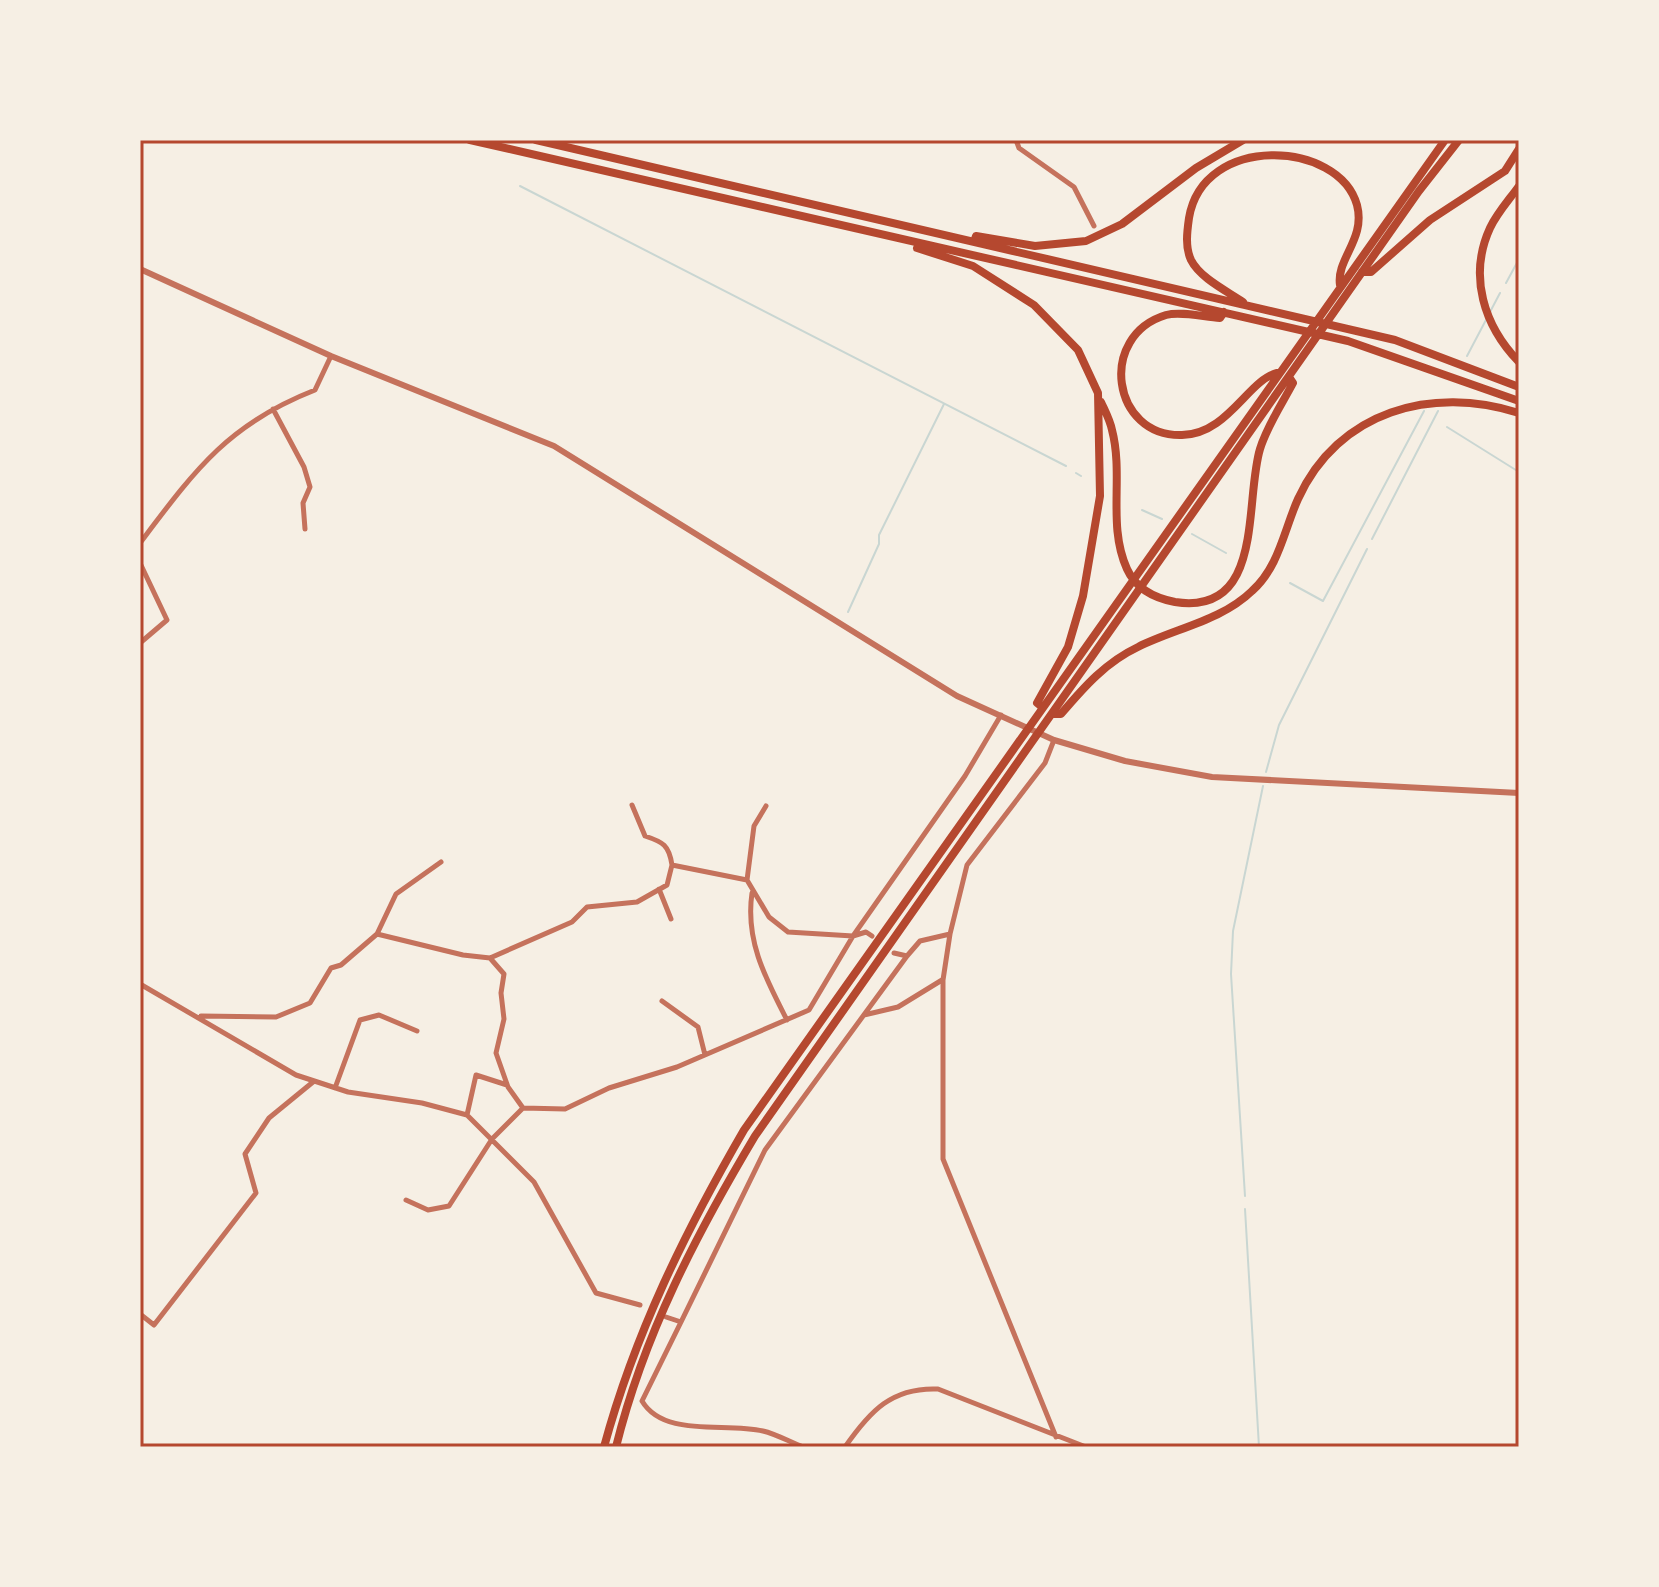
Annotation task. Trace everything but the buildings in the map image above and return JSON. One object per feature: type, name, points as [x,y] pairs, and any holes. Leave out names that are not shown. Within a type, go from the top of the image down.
[{"type":"highway","points":[[470,140],[1348,341],[1519,401]]},
{"type":"highway","points":[[536,140],[1395,340],[1519,387]]},
{"type":"highway","points":[[974,242],[976,236],[1035,246],[1086,241],[1122,224],[1196,168],[1243,140]]},
{"type":"highway","points":[[604,1447],[640,1332],[675,1254],[737,1142],[1277,373],[1445,140]]},
{"type":"highway","points":[[616,1447],[658,1319],[686,1258],[747,1148],[1362,272],[1459,140]]},
{"type":"highway","points":[[1362,272],[1371,272],[1430,220],[1505,171],[1519,149]]},
{"type":"highway","points":[[1250,306],[1211,280],[1192,261],[1186,237],[1191,209],[1201,184],[1226,166],[1258,153],[1291,156],[1326,170],[1347,185],[1357,204],[1359,225],[1353,248],[1338,274],[1340,285]]},
{"type":"highway","points":[[1519,186],[1491,225],[1485,240],[1480,284],[1482,306],[1498,338],[1519,362]]},
{"type":"highway","points":[[917,243],[917,248],[973,266],[1034,305],[1078,350],[1113,431],[1116,536],[1124,562],[1136,585],[1160,599],[1188,603],[1216,596],[1230,586],[1242,567],[1248,546],[1249,501],[1260,447],[1293,383],[1289,377]]},
{"type":"highway","points":[[1224,312],[1220,318],[1169,314],[1139,330],[1121,361],[1125,400],[1134,413],[1153,428],[1181,436],[1199,432],[1244,402],[1267,376],[1277,373]]},
{"type":"highway","points":[[1041,709],[1037,703],[1068,647],[1083,596],[1100,496],[1098,393]]},
{"type":"highway","points":[[1052,715],[1061,714],[1082,689],[1116,660],[1150,641],[1220,614],[1253,591],[1279,551],[1298,499],[1323,460],[1364,426],[1413,404],[1464,401],[1519,413]]},
{"type":"street","points":[[1016,140],[1019,148],[1074,187],[1094,226]]},
{"type":"street","points":[[140,269],[331,356],[554,446],[930,680],[1054,740],[1125,761],[1212,777],[1519,793]]},
{"type":"street","points":[[140,543],[219,445],[273,409],[315,390],[331,356]]},
{"type":"street","points":[[273,409],[304,467],[310,487],[303,503],[305,529]]},
{"type":"street","points":[[140,563],[167,620],[140,643]]},
{"type":"street","points":[[406,1200],[428,1210],[449,1206],[492,1139],[523,1108],[565,1109],[609,1088],[705,1055],[809,1010],[853,936],[965,776],[1001,714]]},
{"type":"street","points":[[1054,740],[1045,763],[967,865],[950,934],[943,980],[943,1159],[1056,1437]]},
{"type":"street","points":[[377,934],[463,955],[490,958],[572,922],[587,907],[637,902],[667,885],[672,865],[670,849],[663,842],[645,836],[632,805]]},
{"type":"street","points":[[766,806],[754,826],[747,880],[769,917],[788,932],[853,936],[866,932],[872,936]]},
{"type":"street","points":[[198,1016],[276,1017],[310,1003],[331,968],[341,965],[377,934],[396,894],[441,862]]},
{"type":"street","points":[[672,865],[747,880]]},
{"type":"street","points":[[659,889],[671,919]]},
{"type":"street","points":[[752,893],[750,908],[757,960],[787,1020]]},
{"type":"street","points":[[803,1447],[763,1431],[665,1422],[649,1413],[642,1401],[765,1150],[907,956],[920,941],[950,934]]},
{"type":"street","points":[[894,953],[907,956]]},
{"type":"street","points":[[490,958],[504,974],[501,993],[504,1019],[496,1053],[507,1085],[523,1108]]},
{"type":"street","points":[[863,1016],[898,1007],[943,980]]},
{"type":"street","points":[[140,984],[296,1075],[335,1088],[422,1103],[467,1115],[534,1182],[596,1293],[640,1305]]},
{"type":"street","points":[[662,1001],[698,1027],[705,1055]]},
{"type":"street","points":[[335,1088],[360,1020],[379,1015],[417,1031]]},
{"type":"street","points":[[467,1115],[476,1075],[507,1085]]},
{"type":"street","points":[[140,1314],[154,1325],[227,1235],[256,1193],[245,1154],[269,1118],[314,1081]]},
{"type":"street","points":[[666,1317],[681,1322]]},
{"type":"street","points":[[845,1447],[880,1404],[916,1388],[938,1389],[1086,1447]]},
{"type":"waterway","points":[[520,186],[1066,466]]},
{"type":"waterway","points":[[1506,283],[1519,259]]},
{"type":"waterway","points":[[1490,312],[1500,293]]},
{"type":"waterway","points":[[1467,356],[1487,318]]},
{"type":"waterway","points":[[848,612],[879,544],[879,535],[944,404]]},
{"type":"waterway","points":[[1290,583],[1323,601],[1424,411]]},
{"type":"waterway","points":[[1372,539],[1438,411]]},
{"type":"waterway","points":[[1447,427],[1519,472]]},
{"type":"waterway","points":[[1076,473],[1081,476]]},
{"type":"waterway","points":[[1142,510],[1162,519]]},
{"type":"waterway","points":[[1192,534],[1226,553]]},
{"type":"waterway","points":[[1266,772],[1279,725],[1367,549]]},
{"type":"waterway","points":[[1245,1196],[1231,974],[1233,931],[1263,786]]},
{"type":"waterway","points":[[1245,1209],[1259,1447]]}]
